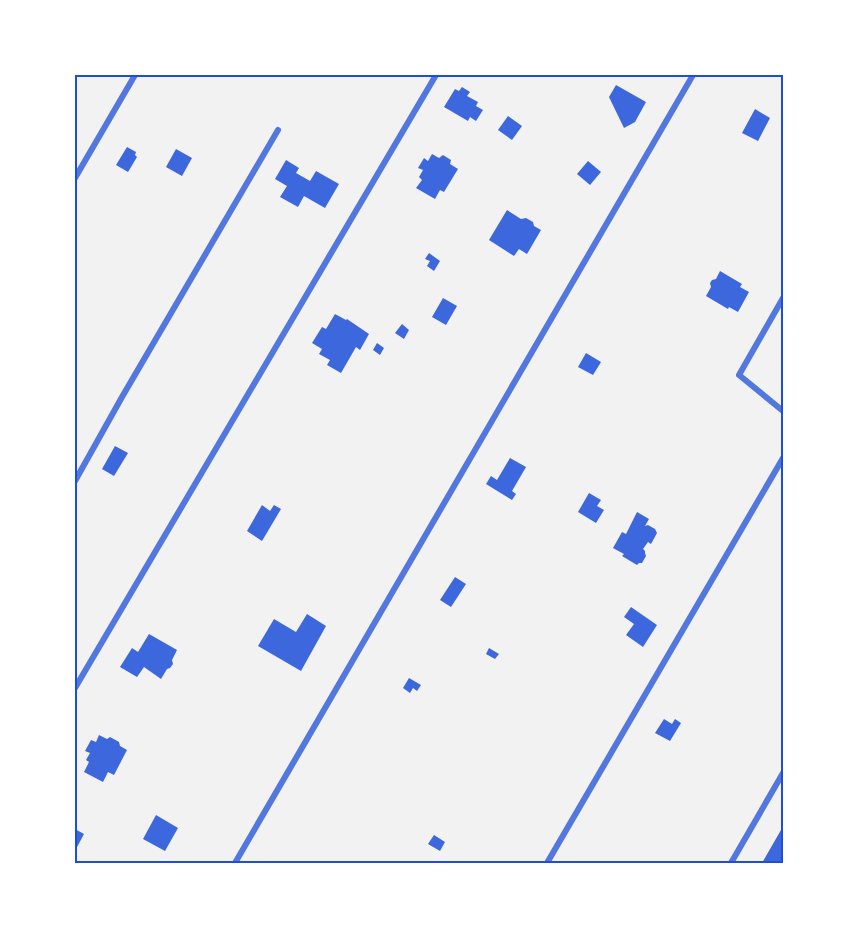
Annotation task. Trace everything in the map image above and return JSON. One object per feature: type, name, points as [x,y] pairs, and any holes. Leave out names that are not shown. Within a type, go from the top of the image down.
[{"type":"street","points":[[75,178],[135,75]]},
{"type":"street","points":[[75,688],[436,75]]},
{"type":"street","points":[[235,863],[693,75]]},
{"type":"street","points":[[75,480],[278,130]]},
{"type":"street","points":[[783,298],[739,375],[783,411]]},
{"type":"street","points":[[547,863],[783,458]]},
{"type":"street","points":[[731,863],[783,773]]},
{"type":"building","points":[[616,85],[646,102],[635,122],[624,128],[609,97]]},
{"type":"building","points":[[462,87],[470,92],[467,96],[478,102],[476,106],[483,110],[476,121],[470,117],[468,121],[444,107],[455,89],[459,91]]},
{"type":"building","points":[[755,109],[770,118],[758,141],[742,133]]},
{"type":"building","points":[[508,116],[522,126],[512,140],[498,130]]},
{"type":"building","points":[[127,147],[136,152],[137,157],[128,172],[116,165]]},
{"type":"building","points":[[176,149],[192,158],[182,176],[166,167]]},
{"type":"building","points":[[432,154],[439,158],[443,155],[451,160],[450,164],[458,169],[444,192],[440,190],[435,199],[416,188],[422,180],[419,177],[423,170],[418,168],[424,158],[428,161]]},
{"type":"building","points":[[286,160],[299,168],[296,173],[310,181],[316,171],[339,184],[325,208],[304,196],[298,207],[280,197],[287,186],[275,179]]},
{"type":"building","points":[[588,161],[601,172],[590,185],[577,174]]},
{"type":"building","points":[[507,210],[521,219],[526,218],[533,222],[534,226],[541,230],[527,254],[519,249],[514,256],[489,240]]},
{"type":"building","points":[[429,253],[440,261],[434,271],[427,266],[430,261],[425,259]]},
{"type":"building","points":[[720,271],[742,284],[740,287],[749,292],[738,312],[706,296],[711,287],[710,283],[716,279]]},
{"type":"building","points":[[443,298],[457,306],[446,325],[432,317]]},
{"type":"building","points":[[335,314],[369,334],[360,350],[356,347],[341,373],[327,365],[330,360],[319,354],[322,349],[312,343],[322,327],[326,329]]},
{"type":"building","points":[[402,324],[409,330],[404,339],[395,333]]},
{"type":"building","points":[[377,343],[384,348],[380,355],[373,350]]},
{"type":"building","points":[[586,353],[601,362],[593,375],[578,367]]},
{"type":"building","points":[[115,446],[128,453],[114,476],[102,469]]},
{"type":"building","points":[[510,458],[526,467],[512,491],[516,494],[512,500],[486,484],[491,476],[497,480]]},
{"type":"building","points":[[589,493],[601,500],[597,506],[604,510],[596,523],[578,512]]},
{"type":"building","points":[[262,505],[270,511],[274,505],[281,509],[262,541],[247,531]]},
{"type":"building","points":[[637,512],[649,519],[645,526],[648,525],[655,529],[657,533],[651,544],[648,542],[643,549],[646,556],[642,563],[637,565],[613,548],[622,532],[626,534]]},
{"type":"building","points":[[455,577],[466,584],[451,607],[440,600]]},
{"type":"building","points":[[631,607],[657,625],[643,647],[626,635],[634,624],[624,617]]},
{"type":"building","points":[[307,614],[326,626],[301,671],[258,646],[274,619],[296,632]]},
{"type":"building","points":[[149,634],[177,650],[172,660],[173,664],[161,679],[144,667],[137,677],[120,667],[132,648],[138,652]]},
{"type":"building","points":[[489,648],[499,654],[495,659],[486,654]]},
{"type":"building","points":[[409,678],[421,685],[417,691],[413,688],[410,693],[403,688]]},
{"type":"building","points":[[664,719],[672,724],[675,719],[681,723],[670,741],[655,733]]},
{"type":"building","points":[[99,735],[107,739],[110,737],[127,750],[114,775],[108,772],[103,782],[84,772],[90,753],[85,751],[91,740],[96,742]]},
{"type":"building","points":[[156,815],[178,828],[165,851],[143,839]]},
{"type":"building","points":[[75,829],[84,834],[75,851]]},
{"type":"building","points":[[781,830],[783,831],[783,863],[762,863]]},
{"type":"building","points":[[434,835],[445,842],[440,851],[428,844]]}]
